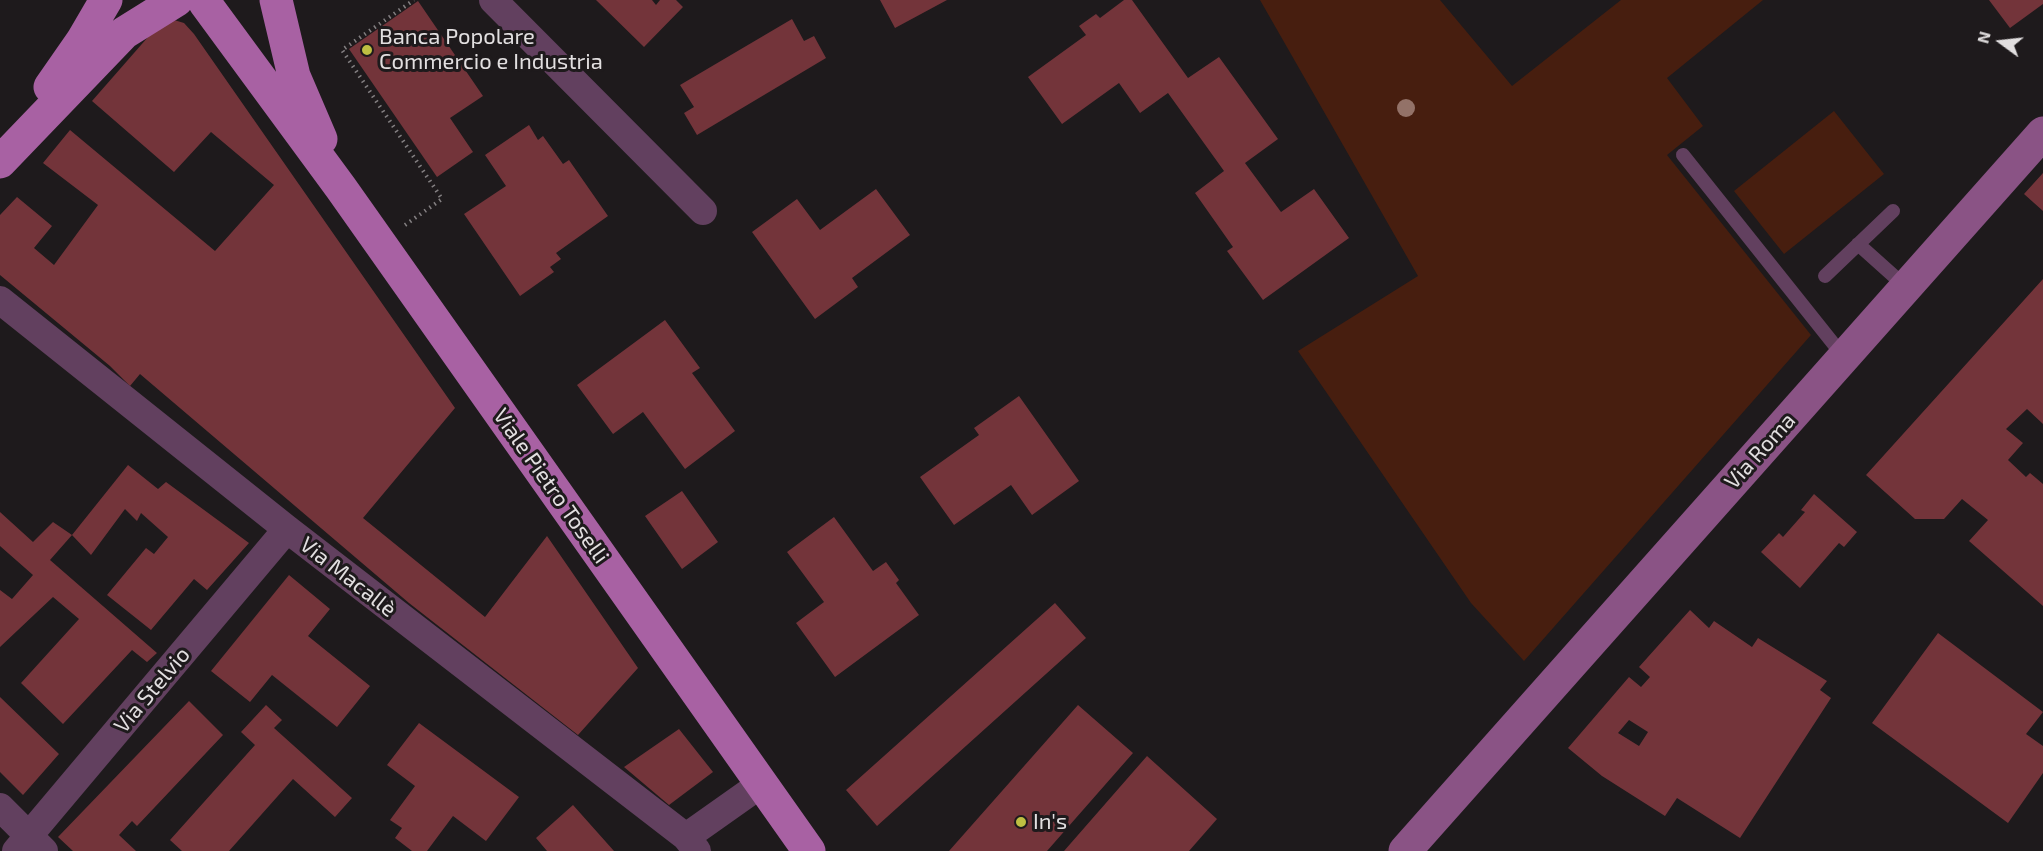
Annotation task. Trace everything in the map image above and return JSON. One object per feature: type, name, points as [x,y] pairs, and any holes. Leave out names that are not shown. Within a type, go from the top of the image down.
[{"type":"main road","points":[[0,160],[82,41],[106,0]]},
{"type":"main road","name":"Viale Pietro Toselli","points":[[276,0],[294,76],[341,188]]},
{"type":"main road","points":[[0,160],[124,33],[199,1]]},
{"type":"main road","name":"Viale Pietro Toselli","points":[[199,1],[341,188],[810,851]]},
{"type":"street","points":[[493,0],[703,211]]},
{"type":"street","name":"Via Roma","points":[[1405,851],[2043,133]]},
{"type":"street","name":"Via Macallè","points":[[0,300],[287,529],[691,844]]},
{"type":"street","name":"Via Stelvio","points":[[30,846],[287,529]]},
{"type":"street","points":[[691,844],[761,784]]},
{"type":"street","points":[[0,807],[30,846]]},
{"type":"lane","points":[[1683,155],[1844,357]]},
{"type":"lane","points":[[1825,276],[1893,211]]},
{"type":"lane","points":[[1858,244],[1906,287]]},
{"type":"path","points":[[379,243],[442,199],[342,50],[414,0]]},
{"type":"shaded area","points":[[1260,0],[1440,0],[1512,86],[1621,0],[1763,0],[1667,78],[1703,126],[1667,155],[1811,335],[1524,661],[1471,603],[1298,351],[1418,276]]},
{"type":"shaded area","points":[[1834,111],[1884,174],[1784,254],[1734,191]]},
{"type":"building","points":[[596,0],[652,0],[656,5],[660,0],[676,0],[683,7],[644,47]]},
{"type":"building","points":[[880,0],[947,0],[895,28]]},
{"type":"building","points":[[1124,0],[1132,0],[1188,78],[1219,57],[1278,139],[1245,163],[1281,212],[1314,189],[1349,238],[1263,300],[1227,251],[1233,247],[1195,193],[1224,171],[1168,93],[1140,113],[1119,83],[1062,124],[1028,77],[1086,35],[1079,26],[1096,14],[1100,18]]},
{"type":"building","points":[[1989,0],[2043,0],[2043,4],[2010,28]]},
{"type":"building","points":[[418,1],[483,96],[450,118],[473,152],[437,177],[349,49]]},
{"type":"building","points":[[792,19],[804,41],[814,36],[826,58],[697,135],[684,113],[694,107],[680,85]]},
{"type":"building","points":[[174,20],[184,23],[194,34],[455,408],[363,518],[485,617],[547,536],[638,668],[578,735],[409,603],[140,374],[130,386],[110,366],[0,275],[0,215],[17,197],[52,226],[34,248],[54,265],[98,205],[43,163],[70,130],[215,251],[274,185],[211,132],[174,172],[92,101],[162,21]]},
{"type":"building","points":[[529,125],[538,140],[543,136],[563,164],[569,160],[608,216],[556,253],[561,259],[550,267],[554,272],[520,296],[464,214],[506,186],[485,155]]},
{"type":"building","points":[[2043,173],[2043,211],[2024,194]]},
{"type":"building","points":[[876,189],[910,235],[852,278],[858,287],[815,319],[752,232],[797,199],[820,230]]},
{"type":"building","points":[[2043,279],[2043,424],[2027,409],[2006,429],[2023,443],[2008,460],[2026,477],[2030,473],[2043,484],[2043,606],[1969,541],[1988,520],[1962,499],[1944,519],[1915,519],[1866,475]]},
{"type":"building","points":[[665,320],[700,368],[692,373],[735,431],[685,469],[643,412],[613,434],[577,385]]},
{"type":"building","points":[[1019,396],[1079,481],[1032,515],[1011,485],[954,525],[920,477],[979,435],[974,428]]},
{"type":"building","points":[[128,465],[158,489],[166,482],[249,543],[207,590],[194,579],[151,630],[107,595],[146,548],[154,554],[168,537],[141,513],[137,521],[125,509],[91,555],[72,535]]},
{"type":"building","points":[[682,491],[718,542],[682,569],[645,516]]},
{"type":"building","points":[[1814,494],[1857,532],[1844,547],[1839,543],[1800,588],[1761,552],[1779,533],[1783,537],[1805,512],[1801,510]]},
{"type":"building","points":[[0,512],[33,542],[53,522],[72,535],[50,560],[157,653],[147,662],[132,650],[63,724],[21,683],[79,619],[53,597],[0,647],[0,590],[12,599],[33,575],[0,546]]},
{"type":"building","points":[[834,517],[873,571],[886,562],[899,580],[896,583],[919,615],[835,677],[796,623],[824,602],[787,552]]},
{"type":"building","points":[[289,575],[330,609],[308,636],[370,686],[337,727],[272,675],[250,702],[211,671]]},
{"type":"building","points":[[1055,603],[1086,638],[877,826],[846,790]]},
{"type":"building","points":[[1690,610],[1709,628],[1714,621],[1752,647],[1758,638],[1827,681],[1820,690],[1831,698],[1740,838],[1677,798],[1665,816],[1602,776],[1568,748],[1629,677],[1641,687],[1650,677],[1639,667]],"holes":[[[1629,720],[1648,732],[1639,746],[1618,733]]]},
{"type":"building","points":[[1938,633],[2043,712],[2026,734],[2043,746],[2043,773],[2008,823],[1872,723]]},
{"type":"building","points":[[0,697],[59,754],[23,795],[0,772]]},
{"type":"building","points":[[189,701],[223,735],[137,826],[132,821],[119,835],[136,851],[73,851],[58,837]]},
{"type":"building","points":[[266,705],[282,720],[274,728],[352,798],[335,817],[293,779],[229,851],[182,851],[170,840],[255,745],[241,732]]},
{"type":"building","points":[[1078,705],[1133,753],[1047,851],[949,851]]},
{"type":"building","points":[[419,723],[519,797],[486,841],[453,816],[427,851],[412,851],[395,838],[402,828],[390,820],[415,786],[387,765]]},
{"type":"building","points":[[679,729],[713,772],[669,805],[624,767]]},
{"type":"building","points":[[1147,756],[1217,819],[1189,851],[1064,851]]},
{"type":"building","points":[[573,805],[614,851],[547,851],[536,838]]},
{"type":"place","name":"Banca Popolare Commercio e Industria","points":[[367,50]]},
{"type":"place","name":"In's","points":[[1021,822]]}]
